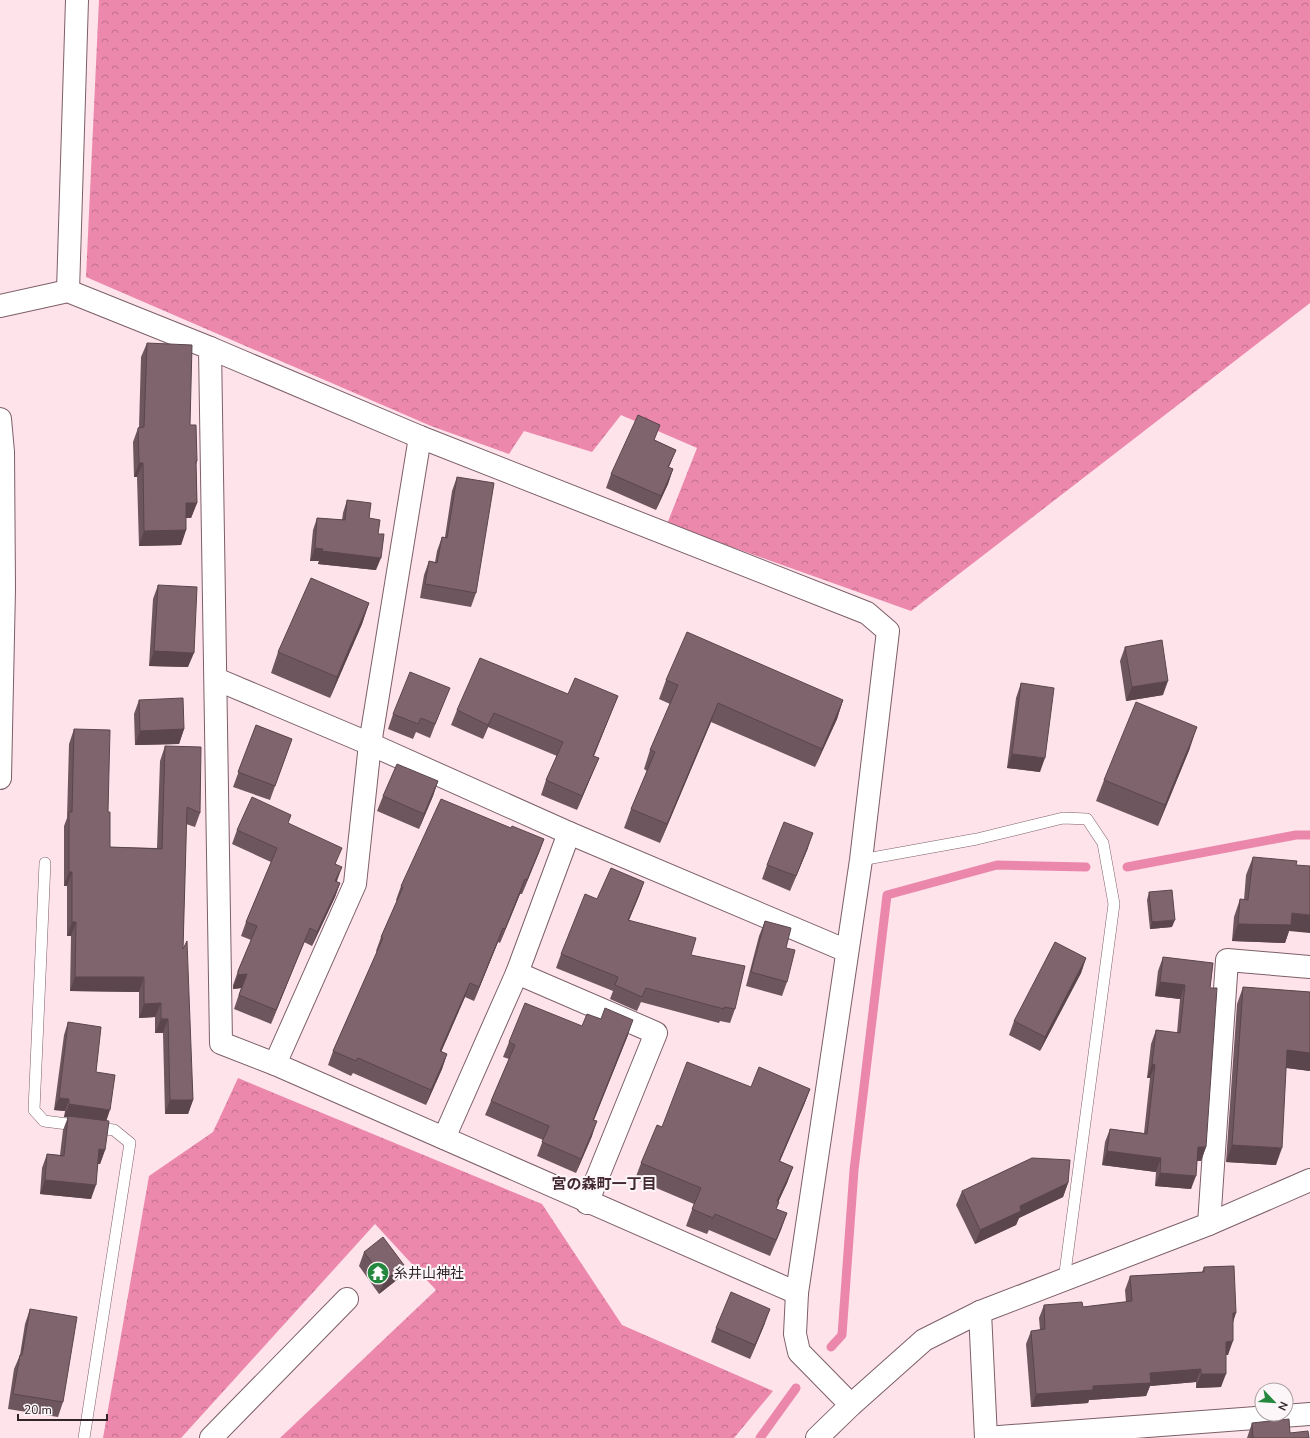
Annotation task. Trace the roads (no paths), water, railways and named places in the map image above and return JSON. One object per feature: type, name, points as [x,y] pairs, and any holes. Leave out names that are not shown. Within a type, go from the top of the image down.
[{"type":"street","points":[[68,291],[77,0]]},
{"type":"street","points":[[0,306],[68,291],[210,348],[420,437],[867,613],[888,631],[861,860],[797,1294],[795,1334],[799,1352],[851,1405]]},
{"type":"street","points":[[210,348],[221,1043],[275,1064],[797,1294]]},
{"type":"street","points":[[0,419],[3,452],[1,767]]},
{"type":"street","points":[[275,1064],[355,884],[370,744],[420,437]]},
{"type":"street","points":[[216,679],[370,744],[569,833],[847,951]]},
{"type":"street","points":[[444,1138],[516,973],[569,833]]},
{"type":"street","points":[[1209,1224],[1226,960],[1310,967]]},
{"type":"street","points":[[516,973],[656,1033],[587,1202]]},
{"type":"street","points":[[817,1438],[851,1405],[924,1340],[980,1312],[1209,1224],[1310,1180]]},
{"type":"street","points":[[212,1438],[347,1299]]},
{"type":"street","points":[[980,1312],[986,1438],[1310,1414]]},
{"type":"lane","points":[[861,860],[977,839],[1063,818],[1087,819],[1103,843],[1114,904],[1064,1280]]},
{"type":"lane","points":[[45,863],[34,1110],[44,1121],[114,1130],[130,1143],[84,1438]]},
{"type":"waterway","points":[[1127,867],[1296,835],[1310,835]]},
{"type":"waterway","points":[[831,1347],[842,1335],[854,1170],[887,895],[997,865],[1086,867]]},
{"type":"waterway","points":[[760,1438],[796,1388]]},
{"type":"place","name":"糸井山神社","points":[[378,1273]]},
{"type":"district","name":"宮の森町一丁目","points":[[604,1184]]}]
